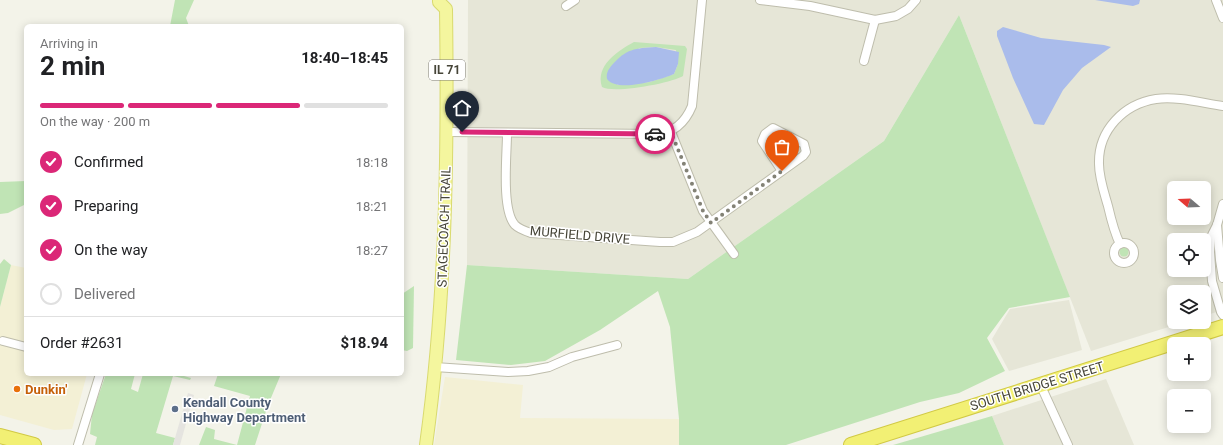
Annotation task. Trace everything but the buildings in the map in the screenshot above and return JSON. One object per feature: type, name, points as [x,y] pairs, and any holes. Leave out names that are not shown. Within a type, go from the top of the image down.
[{"type":"highway","name":"SOUTH BRIDGE STREET","points":[[852,445],[1223,327]]},
{"type":"highway","points":[[0,436],[34,445]]},
{"type":"main road","name":"STAGECOACH TRAIL","points":[[426,445],[435,367],[443,274],[447,132],[446,3]]},
{"type":"street","points":[[566,6],[575,0]]},
{"type":"street","points":[[447,132],[507,134],[656,134],[671,132],[684,121],[692,106],[702,0]]},
{"type":"street","points":[[760,0],[809,5],[875,20],[896,16],[908,9],[916,0]]},
{"type":"street","points":[[1216,0],[1223,18]]},
{"type":"street","points":[[864,61],[875,20]]},
{"type":"street","points":[[1120,244],[1114,232],[1100,175],[1099,164],[1103,142],[1114,122],[1134,106],[1158,99],[1170,98],[1223,106]]},
{"type":"street","name":"MURFIELD DRIVE","points":[[507,134],[507,206],[514,224],[522,230],[531,233],[672,242],[686,238],[711,223],[803,156],[806,147],[804,144],[773,128],[765,134],[762,141],[782,171]]},
{"type":"street","points":[[671,132],[703,211],[734,254]]},
{"type":"street","points":[[1223,204],[1220,225],[1220,260],[1223,278]]},
{"type":"street","points":[[1220,225],[1211,237],[1210,266],[1220,312],[1223,315]]},
{"type":"street","points":[[3,341],[24,346]]},
{"type":"street","points":[[435,367],[508,372],[528,371],[548,367],[572,357],[617,345]]},
{"type":"street","points":[[78,445],[99,376]]},
{"type":"street","points":[[1040,384],[1068,445]]},
{"type":"shaded area","points":[[468,0],[1223,0],[1223,310],[1211,314],[1211,285],[1167,285],[1167,328],[1091,351],[959,15],[884,141],[688,279],[467,265]]},
{"type":"shaded area","points":[[11,265],[24,268],[24,376],[86,376],[72,429],[54,430],[0,415],[0,307]]},
{"type":"shaded area","points":[[1069,300],[1082,350],[1009,371],[992,339],[1010,309]]},
{"type":"shaded area","points":[[445,377],[523,385],[520,418],[679,419],[679,445],[434,445]]},
{"type":"shaded area","points":[[1106,379],[1134,445],[1004,445],[992,416]]},
{"type":"shaded area","points":[[188,393],[194,395],[180,445],[173,445]]},
{"type":"green space","points":[[175,0],[194,0],[186,18],[188,24],[170,24]]},
{"type":"green space","points":[[959,15],[1070,297],[1009,308],[987,338],[1005,371],[959,393],[920,402],[786,445],[679,445],[679,419],[670,327],[658,291],[600,330],[545,361],[511,365],[456,360],[467,265],[688,279],[884,141]]},
{"type":"green space","points":[[634,42],[685,46],[687,49],[683,76],[667,82],[643,87],[608,89],[602,87],[601,79],[605,65],[615,54]],"holes":[[[656,47],[676,50],[678,64],[674,74],[650,82],[617,85],[639,48]]]},
{"type":"green space","points":[[24,181],[24,205],[8,213],[0,214],[0,182]]},
{"type":"green space","points":[[1124,247],[1129,252],[1124,257],[1119,252]]},
{"type":"green space","points":[[4,259],[11,265],[0,307],[0,264]]},
{"type":"green space","points":[[414,286],[413,348],[407,351],[404,350],[404,293]]},
{"type":"green space","points":[[105,376],[134,376],[131,389],[138,392],[142,376],[173,376],[156,433],[175,438],[173,445],[95,445],[97,437],[90,434],[92,414]]},
{"type":"green space","points":[[173,376],[184,376],[191,378],[190,380]]},
{"type":"green space","points":[[217,376],[280,376],[268,405],[255,445],[237,445],[250,396],[214,386]]},
{"type":"green space","points":[[992,416],[1004,445],[893,445]]},
{"type":"green space","points":[[206,427],[215,430],[214,439],[237,445],[199,445]]},
{"type":"water","points":[[1095,0],[1140,0],[1139,4],[1133,6]]},
{"type":"water","points":[[1003,27],[1041,38],[1111,47],[1082,68],[1063,90],[1044,125],[1034,124],[1013,78],[997,36],[997,31]]},
{"type":"water","points":[[656,47],[679,52],[678,64],[674,74],[649,82],[629,85],[612,83],[607,79],[609,68],[631,50]]},
{"type":"way so far","points":[[655,134],[671,132],[703,211],[711,223],[782,171]]},
{"type":"place","name":"Dunkin'","points":[[17,389]]},
{"type":"place","name":"Kendall County Highway Department","points":[[175,409]]},
{"type":"route","points":[[462,132],[507,134],[655,134]]}]
